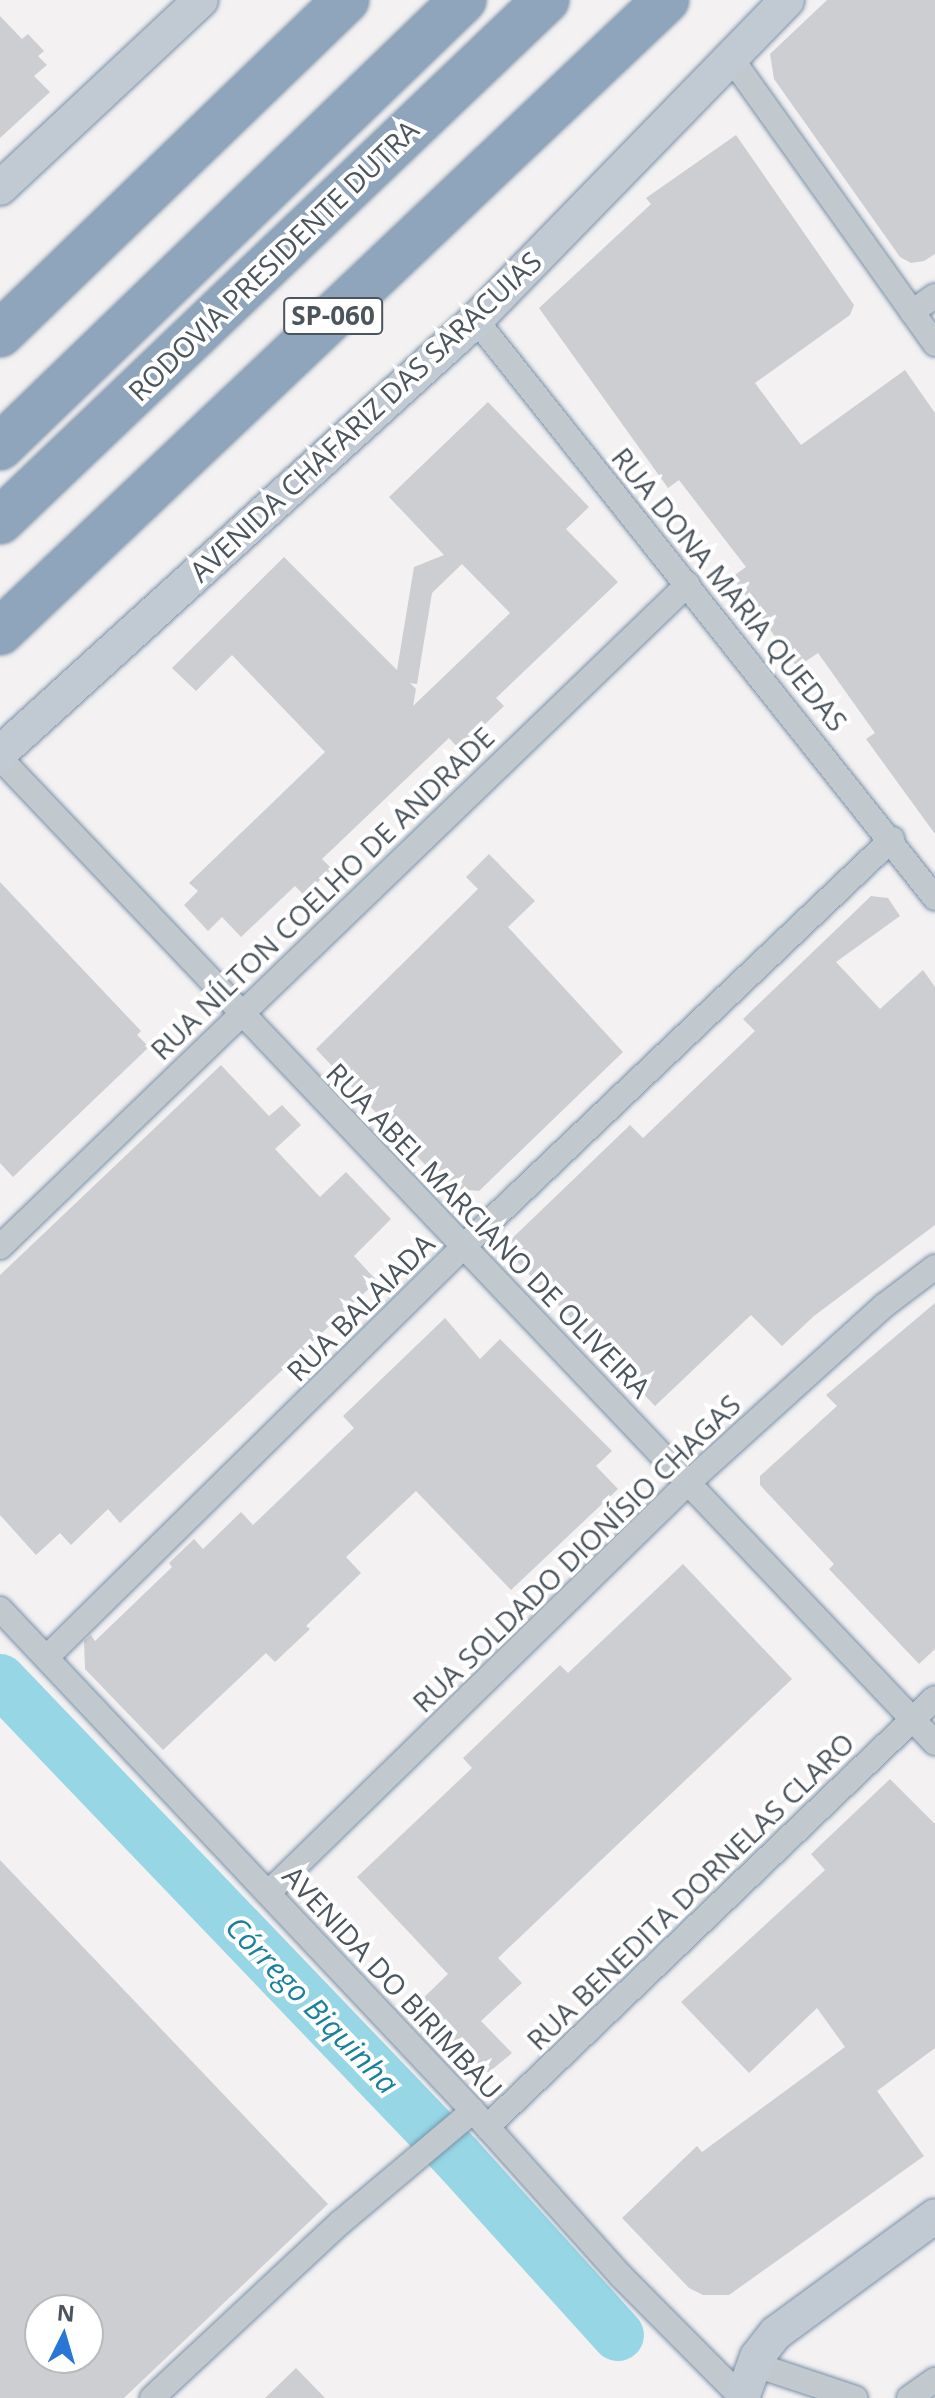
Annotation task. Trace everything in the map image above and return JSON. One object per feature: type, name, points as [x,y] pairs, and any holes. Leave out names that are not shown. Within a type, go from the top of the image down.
[{"type":"highway","points":[[0,334],[346,0]]},
{"type":"highway","name":"RODOVIA PRESIDENTE DUTRA","points":[[0,447],[463,0]]},
{"type":"highway","name":"RODOVIA PRESIDENTE DUTRA","points":[[0,521],[546,0]]},
{"type":"highway","name":"SP-060","points":[[0,632],[666,0]]},
{"type":"main road","points":[[0,188],[201,0]]},
{"type":"main road","name":"AVENIDA CHAFARIZ DAS SARACUIAS","points":[[0,756],[476,320],[729,55],[787,0]]},
{"type":"main road","points":[[742,2398],[753,2364],[784,2326],[935,2216]]},
{"type":"street","points":[[729,55],[935,344]]},
{"type":"street","points":[[912,312],[935,296]]},
{"type":"street","name":"RUA DONA MARIA QUEDAS","points":[[476,320],[892,839],[935,898]]},
{"type":"street","name":"RUA NÍLTON COELHO DE ANDRADE","points":[[0,1247],[241,1011],[688,584]]},
{"type":"street","name":"RUA ABEL MARCIANO DE OLIVEIRA","points":[[0,756],[461,1249],[689,1482],[935,1743]]},
{"type":"street","name":"RUA BALAIADA","points":[[47,1657],[461,1249],[892,839]]},
{"type":"street","name":"RUA SOLDADO DIONÍSIO CHAGAS","points":[[268,1893],[689,1482],[885,1305],[935,1267]]},
{"type":"street","name":"AVENIDA DO BIRIMBAU","points":[[0,1609],[480,2119],[621,2276],[742,2398]]},
{"type":"street","name":"RUA BENEDITA DORNELAS CLARO","points":[[152,2398],[341,2222],[443,2138],[480,2119],[935,1698]]},
{"type":"street","points":[[753,2364],[855,2398]]},
{"type":"street","points":[[909,2398],[935,2380]]},
{"type":"building","points":[[827,0],[935,0],[935,254],[924,261],[911,263],[900,257],[774,79],[770,54]]},
{"type":"building","points":[[0,16],[22,39],[28,34],[44,51],[38,56],[47,65],[34,76],[50,92],[0,138]]},
{"type":"building","points":[[736,135],[854,305],[850,315],[755,383],[801,445],[905,370],[935,413],[935,834],[866,739],[875,733],[818,653],[797,667],[732,577],[746,567],[679,480],[668,488],[539,308],[651,204],[646,198]]},
{"type":"building","points":[[488,402],[589,507],[566,529],[618,582],[496,698],[504,706],[459,749],[449,738],[322,859],[332,869],[304,895],[295,886],[241,937],[222,917],[208,931],[184,905],[198,891],[189,883],[325,752],[232,655],[196,691],[172,668],[284,557],[397,670],[414,567],[444,555],[389,497]],"holes":[[[462,564],[510,613],[413,706],[416,689],[410,683],[417,684],[432,593]]]},
{"type":"building","points":[[489,854],[535,901],[508,927],[623,1052],[479,1191],[447,1188],[316,1049],[478,889],[466,877]]},
{"type":"building","points":[[0,882],[141,1031],[137,1035],[149,1047],[13,1177],[0,1163]]},
{"type":"building","points":[[871,896],[888,898],[900,916],[836,962],[880,1009],[923,970],[935,987],[935,1225],[814,1316],[782,1346],[751,1315],[655,1406],[503,1247],[630,1125],[643,1138],[755,1031],[743,1019]]},
{"type":"building","points":[[221,1065],[269,1116],[282,1105],[301,1125],[275,1149],[320,1197],[346,1172],[391,1219],[354,1256],[377,1281],[120,1523],[108,1509],[71,1545],[60,1533],[36,1555],[0,1515],[0,1275]]},
{"type":"building","points":[[935,1303],[935,1649],[919,1664],[829,1569],[834,1564],[760,1485],[760,1476],[837,1406],[826,1395]]},
{"type":"building","points":[[445,1318],[480,1359],[500,1339],[612,1451],[596,1466],[618,1489],[511,1590],[416,1491],[346,1557],[361,1573],[306,1626],[310,1629],[275,1662],[266,1653],[163,1750],[85,1669],[84,1641],[91,1635],[95,1641],[172,1567],[169,1563],[194,1539],[203,1549],[241,1512],[253,1525],[354,1428],[343,1416]]},
{"type":"building","points":[[683,1564],[792,1679],[498,1958],[522,1983],[481,2021],[512,2053],[489,2072],[473,2072],[411,2010],[448,1974],[357,1877],[472,1768],[463,1758],[560,1665],[568,1673]]},
{"type":"building","points":[[890,1779],[935,1824],[935,2048],[877,2091],[924,2156],[729,2295],[703,2295],[689,2288],[622,2218],[697,2146],[702,2152],[845,2047],[817,2008],[749,2073],[681,2002],[825,1870],[811,1854]]},
{"type":"building","points":[[0,1860],[328,2204],[124,2398],[0,2398]]},
{"type":"building","points":[[296,2368],[325,2398],[265,2398]]},
{"type":"waterway","name":"Córrego Biquinha","points":[[0,1680],[457,2157],[618,2335]]}]
